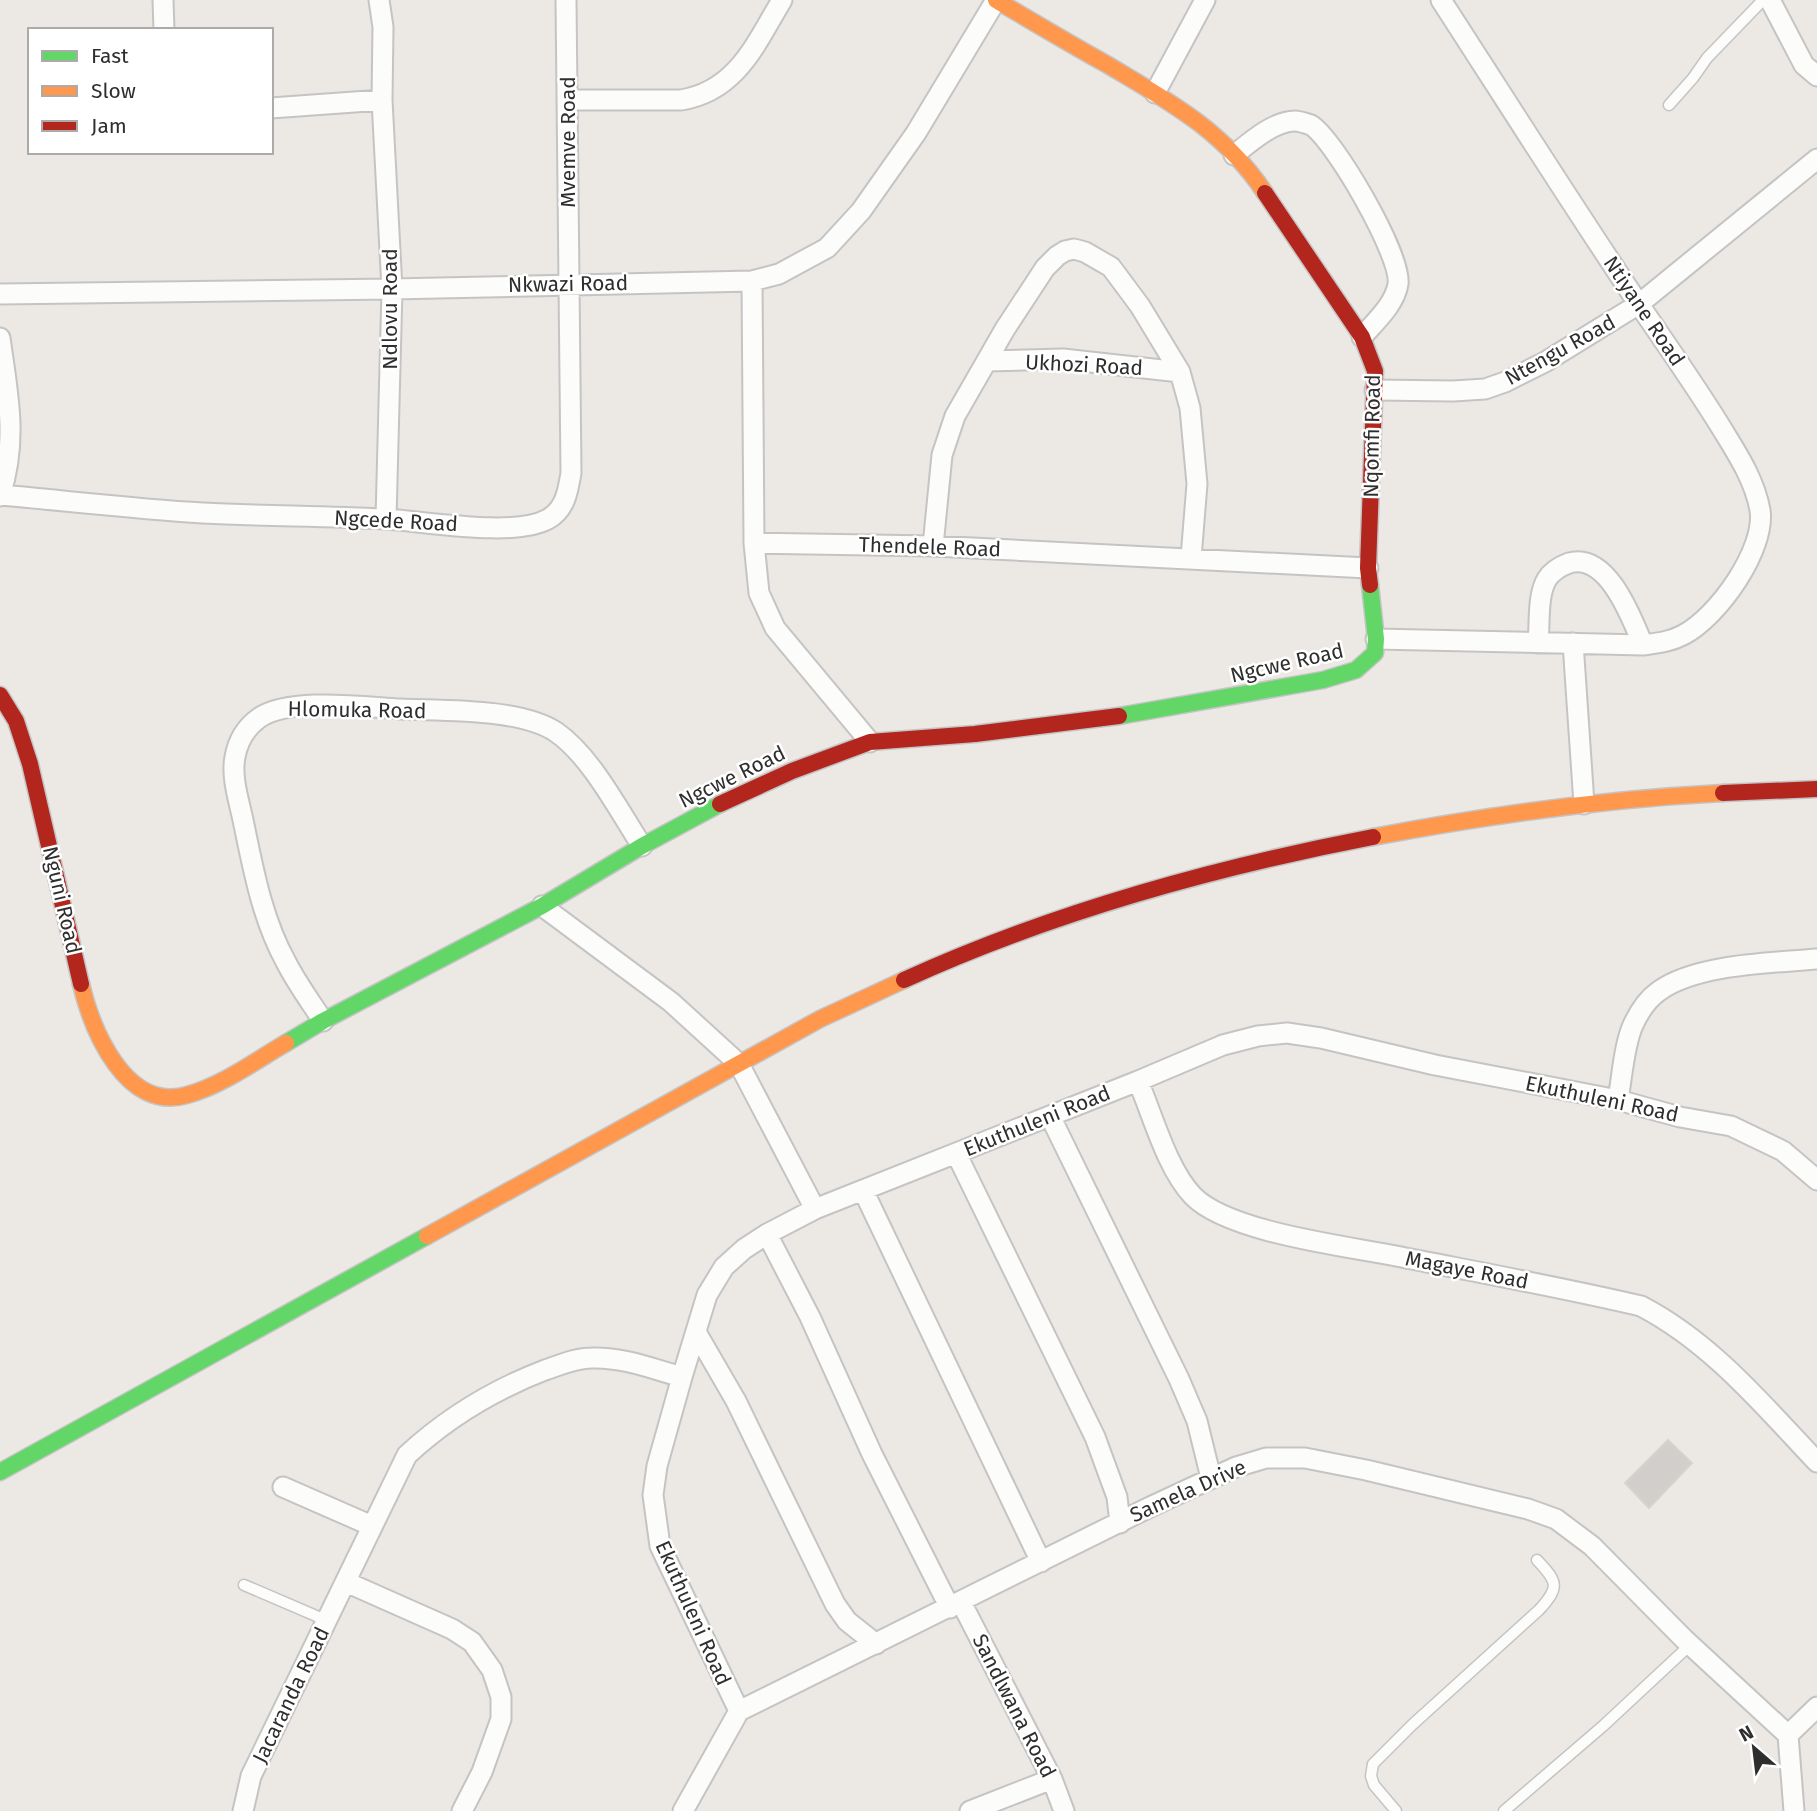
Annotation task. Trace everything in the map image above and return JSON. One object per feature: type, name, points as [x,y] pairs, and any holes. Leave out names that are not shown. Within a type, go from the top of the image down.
[{"type":"street","points":[[163,0],[164,28]]},
{"type":"street","name":"Ndlovu Road","points":[[379,0],[383,26],[382,100],[392,289],[386,519]]},
{"type":"street","name":"Mvemve Road","points":[[566,0],[569,284]]},
{"type":"street","points":[[568,100],[681,100],[697,97],[724,82],[745,61],[768,9],[782,0]]},
{"type":"street","name":"Nqomfi Road","points":[[996,0],[1203,124],[1260,185],[1362,337],[1375,371],[1368,568],[1376,639]]},
{"type":"street","name":"Nkwazi Road","points":[[0,294],[752,281],[779,274],[827,248],[861,211],[916,133],[996,0]]},
{"type":"street","points":[[1155,93],[1205,0]]},
{"type":"street","name":"Ntiyane Road","points":[[1441,0],[1700,393],[1746,468],[1756,492],[1760,528],[1755,546],[1734,586],[1719,606],[1695,628],[1665,642],[1643,645]]},
{"type":"street","points":[[1770,0],[1804,65],[1817,76]]},
{"type":"street","points":[[273,108],[382,100]]},
{"type":"street","points":[[1234,155],[1255,138],[1295,121],[1311,125],[1327,141],[1382,229],[1396,266],[1398,282],[1395,294],[1362,337]]},
{"type":"street","name":"Ntengu Road","points":[[1375,390],[1485,389],[1545,362],[1639,304],[1817,159]]},
{"type":"street","name":"Ukhozi Road","points":[[933,546],[942,454],[955,416],[1005,329],[1045,268],[1057,256],[1074,249],[1085,252],[1111,267],[1140,306],[1180,372],[1189,408],[1197,484],[1191,558]]},
{"type":"street","points":[[752,281],[754,543],[759,593],[775,628],[870,742]]},
{"type":"street","name":"Ngcede Road","points":[[0,495],[202,513],[386,519],[517,527],[543,521],[559,510],[568,495],[571,473],[569,284]]},
{"type":"street","points":[[0,338],[12,443],[0,495]]},
{"type":"street","name":"Ukhozi Road","points":[[987,361],[1063,359],[1180,372]]},
{"type":"street","name":"Thendele Road","points":[[754,543],[933,546],[1368,568]]},
{"type":"street","points":[[1376,639],[1538,643],[1573,643],[1643,645],[1627,605],[1618,592],[1603,574],[1591,566],[1577,562],[1554,571],[1547,579],[1542,593],[1538,643]]},
{"type":"street","name":"Ngcwe Road","points":[[146,1092],[163,1097],[185,1096],[220,1082],[323,1021],[542,906],[642,846],[742,793],[870,742],[975,734],[1137,714],[1299,685],[1356,670],[1375,653],[1376,639]]},
{"type":"street","points":[[1573,643],[1584,804]]},
{"type":"street","name":"Nguni Road","points":[[0,695],[16,721],[30,764],[84,995],[106,1051],[115,1066],[129,1081],[146,1092]]},
{"type":"street","name":"Hlomuka Road","points":[[323,1021],[285,962],[266,914],[252,865],[236,788],[234,760],[239,743],[244,731],[260,717],[279,709],[316,705],[452,712],[516,717],[539,722],[558,734],[579,753],[642,846]]},
{"type":"street","points":[[0,1472],[820,1019],[1030,928],[1123,897],[1218,870],[1353,839],[1513,812],[1584,804],[1744,791],[1817,789]]},
{"type":"street","points":[[542,906],[671,1002],[739,1064],[815,1209]]},
{"type":"street","points":[[1618,1100],[1631,1028],[1644,1004],[1660,990],[1681,980],[1723,968],[1817,959]]},
{"type":"street","name":"Ekuthuleni Road","points":[[739,1711],[660,1546],[654,1521],[653,1495],[657,1466],[707,1295],[724,1267],[744,1249],[767,1234],[815,1209],[1138,1082],[1223,1045],[1258,1035],[1287,1033],[1321,1038],[1434,1065],[1618,1100],[1680,1117],[1731,1126],[1783,1151],[1817,1180]]},
{"type":"street","name":"Magaye Road","points":[[1138,1082],[1181,1181],[1207,1207],[1229,1219],[1291,1235],[1641,1307],[1672,1322],[1705,1347],[1817,1462]]},
{"type":"street","points":[[1050,1116],[1179,1379],[1197,1422],[1211,1478]]},
{"type":"street","points":[[957,1153],[1095,1437],[1117,1497],[1120,1522]]},
{"type":"street","points":[[863,1190],[1041,1562]]},
{"type":"street","name":"Sandlwana Road","points":[[767,1234],[810,1317],[872,1454],[1052,1779],[1063,1811]]},
{"type":"street","points":[[696,1332],[736,1401],[835,1604],[847,1621],[876,1644]]},
{"type":"street","name":"Jacaranda Road","points":[[243,1811],[251,1776],[407,1455],[429,1435],[471,1405],[525,1378],[569,1362],[591,1358],[619,1360],[682,1377]]},
{"type":"street","name":"Samela Drive","points":[[739,1711],[1211,1478],[1266,1458],[1305,1458],[1528,1509],[1556,1519],[1592,1546],[1690,1644],[1788,1735]]},
{"type":"street","points":[[283,1487],[372,1525]]},
{"type":"street","points":[[346,1582],[452,1629],[472,1642],[492,1670],[501,1697],[501,1719],[482,1772],[462,1811]]},
{"type":"street","points":[[1794,1811],[1788,1735],[1817,1707]]},
{"type":"street","points":[[683,1811],[739,1711]]},
{"type":"street","points":[[970,1811],[1052,1779]]},
{"type":"lane","points":[[1669,105],[1707,58],[1763,0]]},
{"type":"lane","points":[[1396,1811],[1374,1785],[1371,1776],[1373,1764],[1412,1724],[1553,1594],[1555,1586],[1552,1576],[1537,1560]]},
{"type":"lane","points":[[244,1585],[328,1622]]},
{"type":"lane","points":[[1504,1811],[1603,1726],[1690,1644]]},
{"type":"building","points":[[1668,1440],[1692,1463],[1649,1508],[1625,1483]]},
{"type":"traffic: fast","points":[[1119,716],[1323,680],[1356,670],[1375,653],[1370,585]]},
{"type":"traffic: fast","points":[[286,1043],[542,906],[642,846],[720,804]]},
{"type":"traffic: fast","points":[[0,1472],[427,1236]]},
{"type":"traffic: slow","points":[[996,0],[1174,105],[1232,152],[1265,193]]},
{"type":"traffic: slow","points":[[1373,837],[1547,809],[1723,793]]},
{"type":"traffic: slow","points":[[427,1236],[820,1019],[904,980]]},
{"type":"traffic: slow","points":[[81,984],[94,1023],[115,1064],[146,1092],[165,1097],[200,1091],[286,1043]]},
{"type":"traffic: jam","points":[[1265,193],[1362,337],[1375,371],[1368,568],[1370,585]]},
{"type":"traffic: jam","points":[[0,695],[16,721],[30,764],[81,984]]},
{"type":"traffic: jam","points":[[720,804],[792,771],[870,742],[975,734],[1119,716]]},
{"type":"traffic: jam","points":[[1723,793],[1817,789]]},
{"type":"traffic: jam","points":[[904,980],[1017,933],[1134,895],[1253,863],[1373,837]]}]
